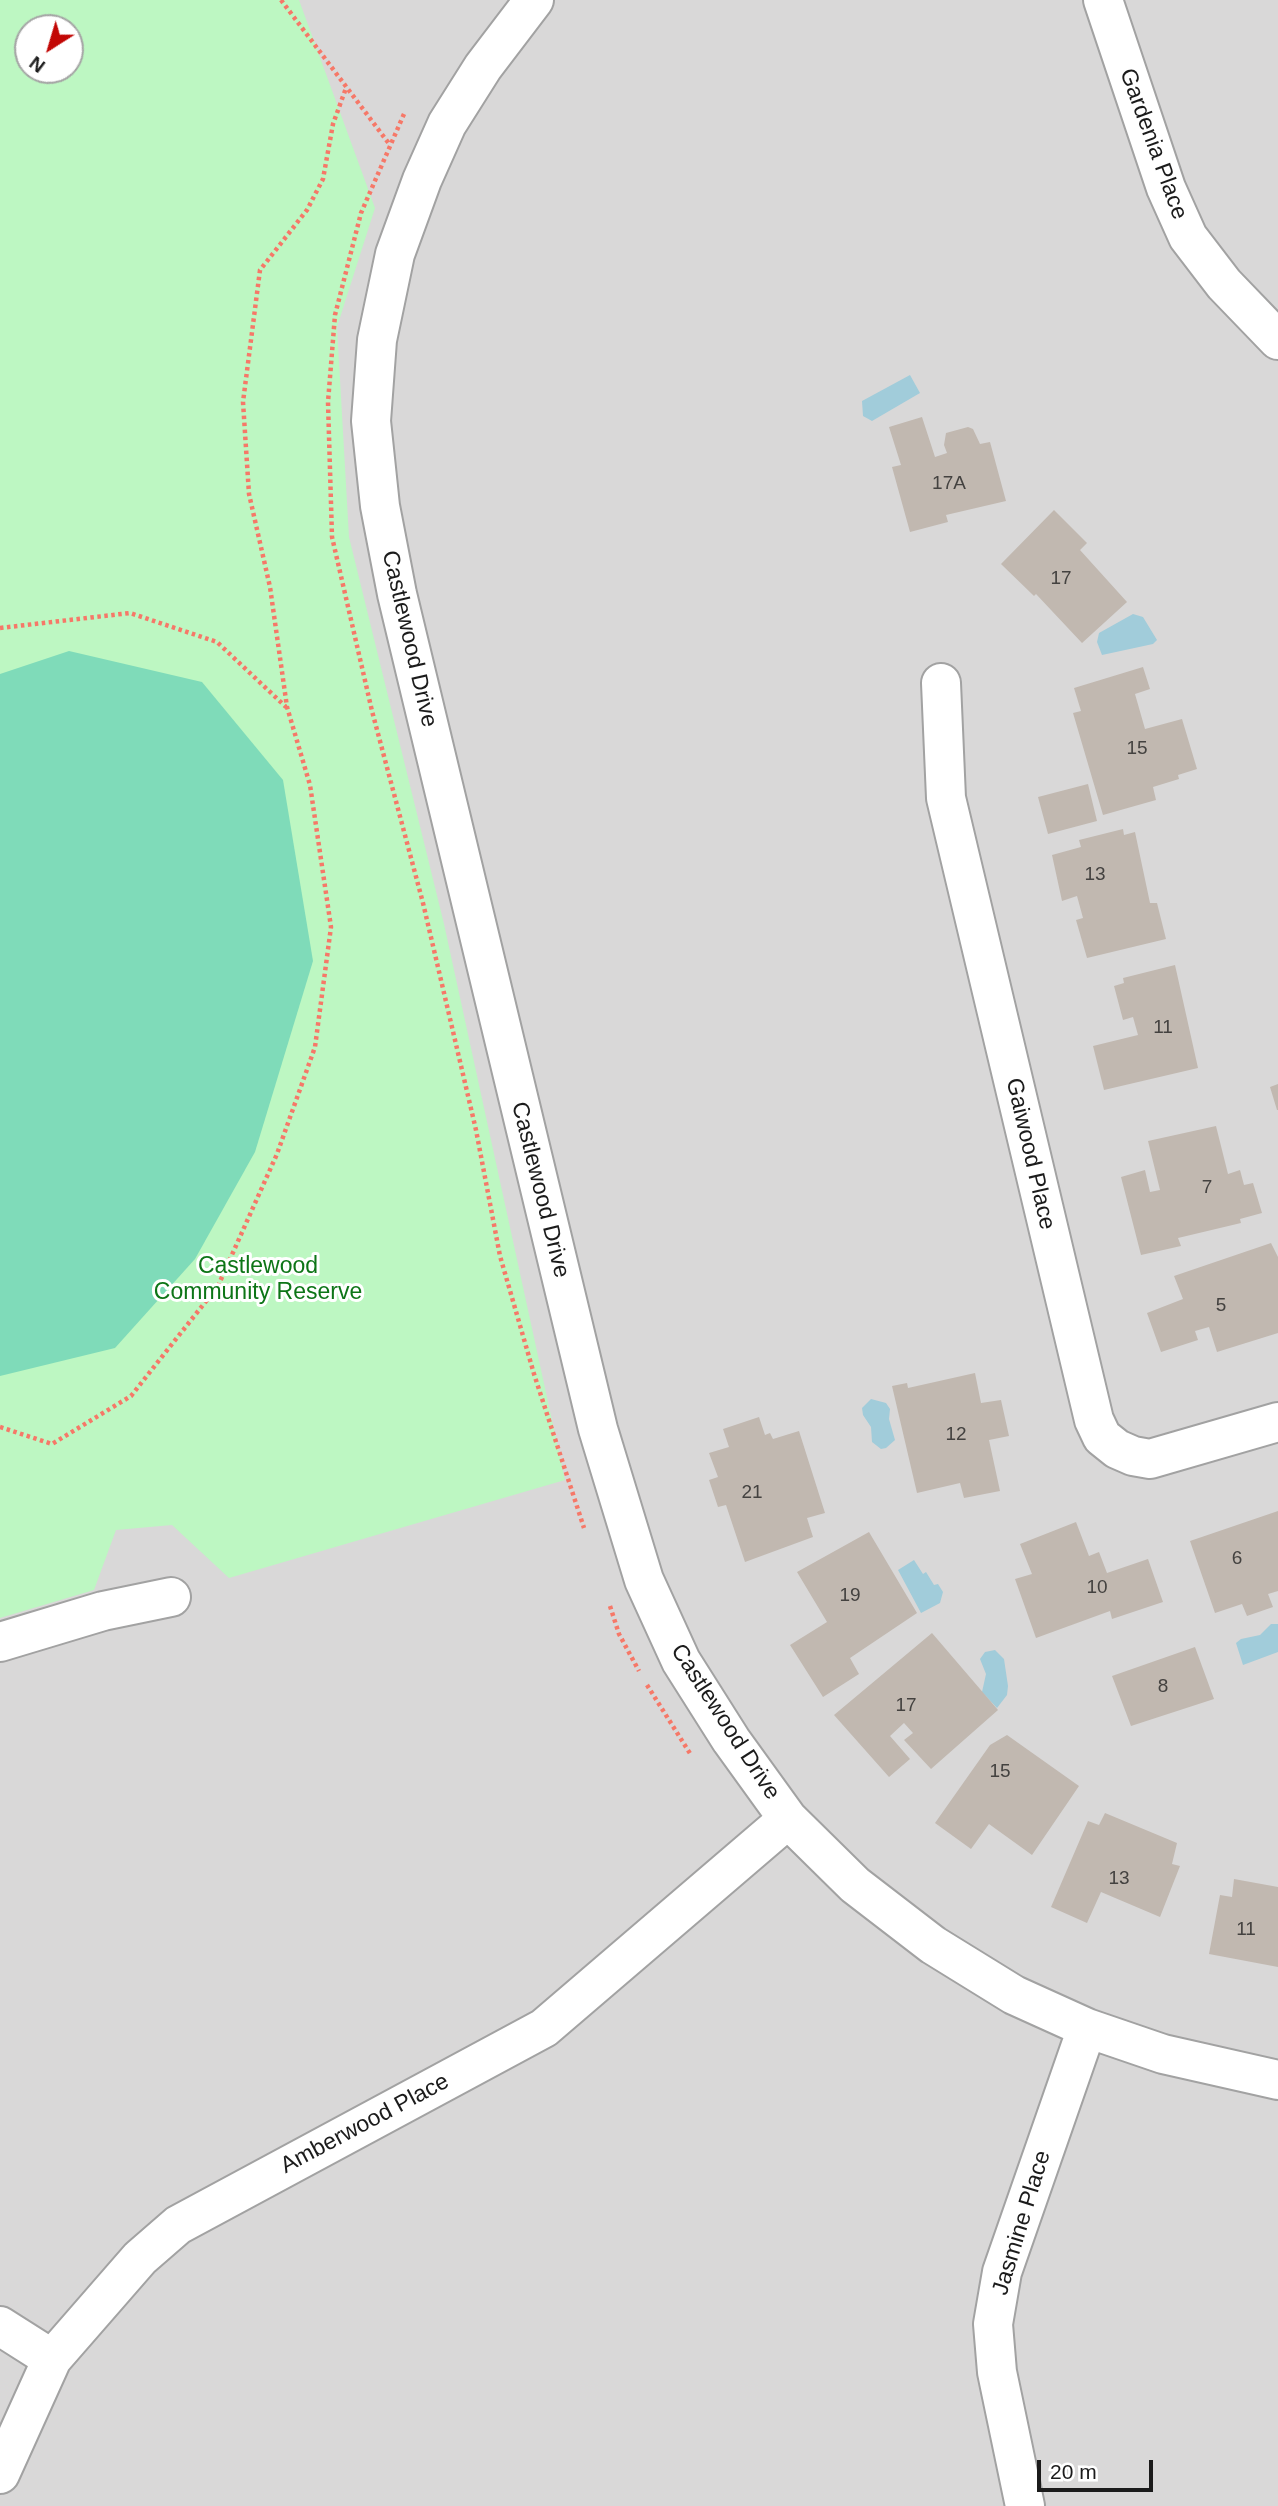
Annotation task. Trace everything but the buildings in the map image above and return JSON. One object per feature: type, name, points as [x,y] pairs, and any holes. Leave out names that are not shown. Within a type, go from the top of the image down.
[{"type":"street","name":"Castlewood Drive","points":[[534,0],[483,67],[447,124],[422,180],[395,254],[377,340],[371,421],[380,506],[397,594],[598,1429],[644,1580],[681,1661],[731,1740],[788,1819],[855,1885],[933,1945],[1014,1995],[1087,2028],[1163,2054],[1278,2080]]},
{"type":"street","name":"Gardenia Place","points":[[1103,0],[1166,188],[1188,237],[1224,284],[1278,340]]},
{"type":"street","name":"Gaiwood Place","points":[[941,683],[946,798],[1094,1420],[1102,1437],[1117,1449],[1133,1457],[1150,1459],[1278,1422]]},
{"type":"street","points":[[0,1642],[103,1611],[171,1597]]},
{"type":"street","name":"Amberwood Place","points":[[0,2474],[52,2359],[139,2258],[178,2225],[544,2028],[788,1819]]},
{"type":"street","name":"Jasmine Place","points":[[1025,2506],[997,2372],[993,2324],[1002,2272],[1087,2028]]},
{"type":"street","points":[[0,2326],[52,2359]]},
{"type":"path","points":[[281,0],[389,144],[422,180]]},
{"type":"path","points":[[0,1427],[52,1444],[131,1396],[218,1286],[277,1154],[315,1047],[331,927],[310,785],[287,707],[270,587],[249,494],[243,402],[260,270],[307,210],[323,179],[333,124],[346,88]]},
{"type":"path","points":[[0,628],[130,613],[217,642],[287,707]]},
{"type":"shaded area","points":[[0,0],[1278,0],[1278,2506],[0,2506]]},
{"type":"green space","name":"Castlewood Community Reserve","points":[[0,0],[299,0],[375,208],[337,327],[349,537],[444,924],[565,1480],[229,1578],[172,1525],[116,1530],[94,1590],[0,1618]]},
{"type":"green space","points":[[69,651],[202,682],[283,780],[313,961],[255,1152],[195,1259],[115,1348],[0,1376],[0,674]]},
{"type":"water","points":[[910,375],[920,393],[872,421],[863,416],[862,401]]},
{"type":"water","points":[[1133,614],[1143,617],[1157,640],[1153,644],[1102,655],[1097,642],[1099,633]]},
{"type":"water","points":[[871,1399],[886,1403],[890,1409],[889,1419],[895,1440],[886,1448],[881,1449],[872,1442],[871,1427],[863,1415],[862,1408]]},
{"type":"water","points":[[914,1560],[923,1574],[926,1572],[934,1585],[938,1584],[943,1592],[940,1603],[921,1613],[898,1570]]},
{"type":"water","points":[[1271,1624],[1278,1624],[1278,1652],[1243,1665],[1236,1643],[1241,1639],[1260,1635]]},
{"type":"water","points":[[995,1650],[1004,1659],[1008,1686],[1007,1695],[997,1708],[982,1692],[986,1674],[980,1659],[985,1652]]}]
